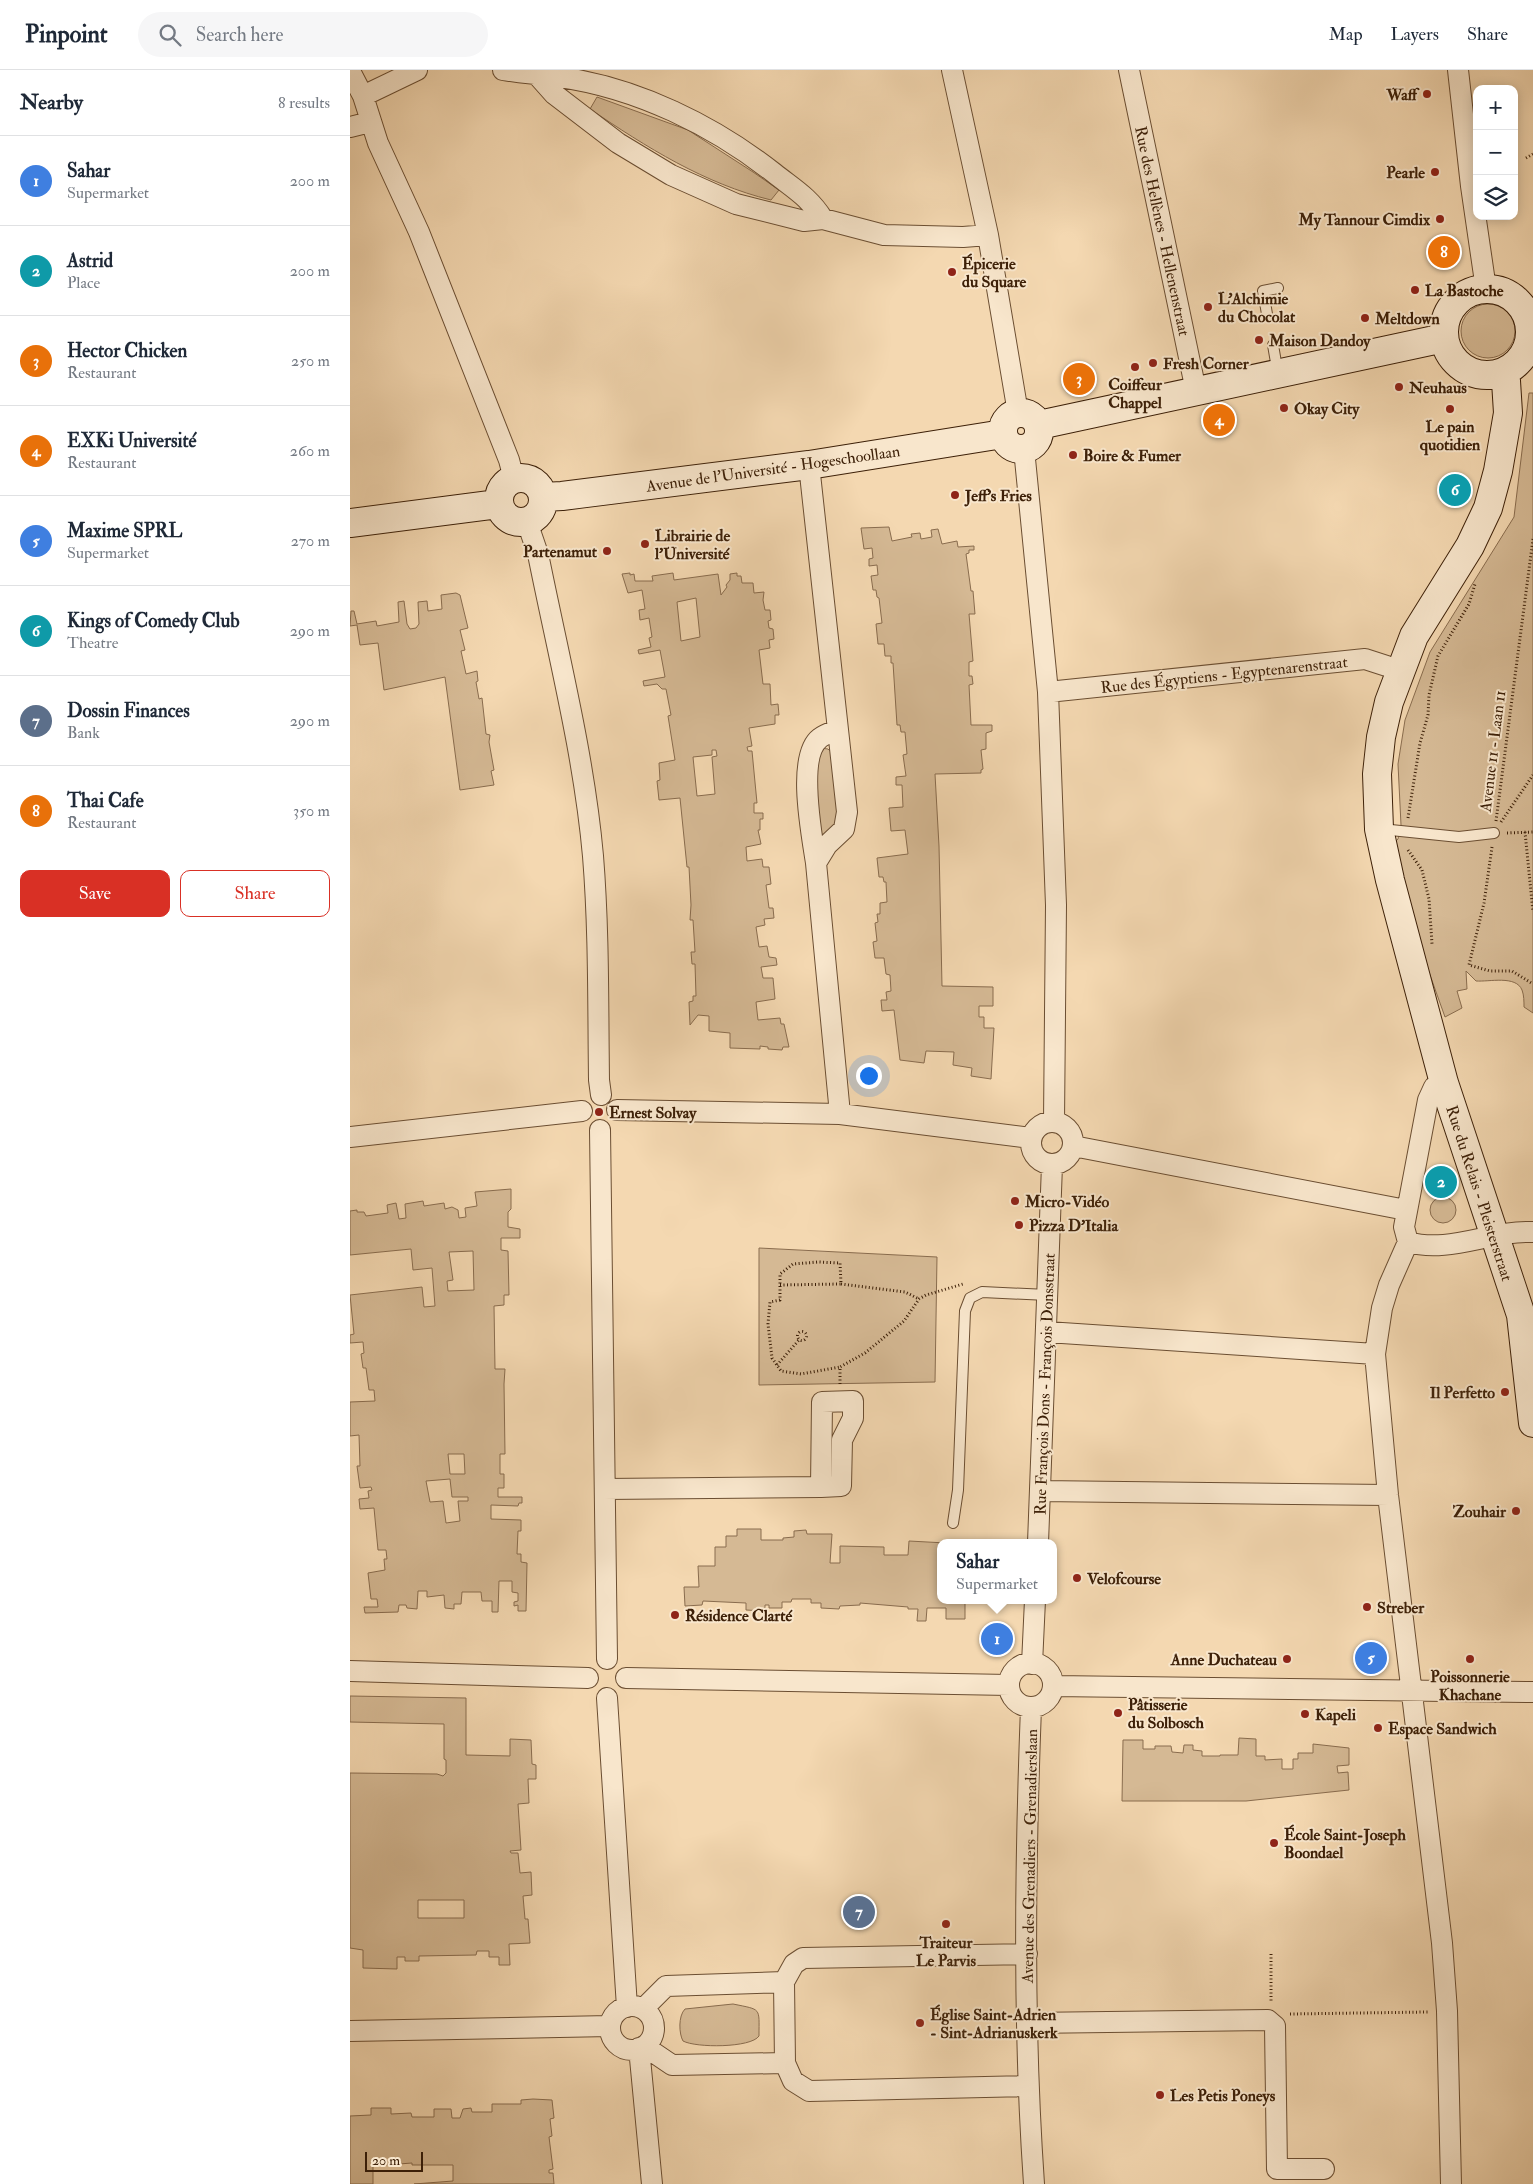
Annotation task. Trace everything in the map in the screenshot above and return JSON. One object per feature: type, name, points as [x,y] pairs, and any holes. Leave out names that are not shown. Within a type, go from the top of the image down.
[{"type":"street","points":[[363,96],[416,70]]},
{"type":"street","points":[[503,70],[538,76],[560,77],[602,86],[641,98],[690,119],[750,154],[812,202],[823,219]]},
{"type":"street","points":[[952,70],[988,235],[1021,430],[1048,692],[1056,905],[1054,1122]]},
{"type":"street","name":"Rue des Hellènes - Hellenenstraat","points":[[1129,70],[1196,391]]},
{"type":"street","points":[[1458,70],[1471,186],[1486,289]]},
{"type":"street","points":[[350,71],[363,96],[370,122],[419,232],[509,460],[514,479]]},
{"type":"street","points":[[538,76],[554,94],[583,114],[618,143],[671,175],[736,204],[804,221],[823,219],[884,235],[963,238],[988,235]]},
{"type":"street","points":[[583,114],[602,86]]},
{"type":"street","points":[[350,127],[370,122]]},
{"type":"street","points":[[772,213],[788,184]]},
{"type":"street","points":[[1486,289],[1498,290],[1518,302],[1525,311],[1531,334],[1519,362],[1502,373],[1481,375],[1465,369],[1453,359],[1444,338],[1446,318],[1458,300],[1476,290],[1486,289]]},
{"type":"street","name":"Avenue de l'Université - Hogeschoollaan","points":[[543,497],[809,465],[1021,430],[1444,338]]},
{"type":"street","name":"Rue du Relais - Pleisterstraat","points":[[1502,373],[1506,381],[1508,413],[1498,471],[1488,508],[1470,546],[1414,636],[1399,670],[1389,702],[1381,737],[1378,774],[1379,829],[1390,880],[1444,1083],[1521,1315],[1533,1423]]},
{"type":"street","points":[[809,465],[848,812],[844,829],[827,845],[816,863]]},
{"type":"street","points":[[524,478],[533,481],[540,488],[543,497],[543,503],[538,515],[527,522],[518,523],[509,519],[502,512],[498,504],[502,488],[514,479],[524,478]]},
{"type":"street","points":[[350,523],[498,504]]},
{"type":"street","points":[[527,522],[538,554],[584,780],[593,856],[601,1096]]},
{"type":"street","name":"Rue des Égyptiens - Egyptenarenstraat","points":[[1048,692],[1365,659],[1399,670]]},
{"type":"street","points":[[838,730],[819,738],[811,749],[807,765],[811,828],[840,1114]]},
{"type":"street","points":[[1444,1083],[1434,1087],[1428,1100],[1406,1210],[1404,1227],[1408,1242],[1389,1285],[1382,1308],[1375,1354],[1388,1495],[1442,1943],[1447,2010],[1451,2184]]},
{"type":"street","points":[[601,1096],[608,1098],[614,1103],[617,1110],[613,1124],[607,1129],[600,1130],[586,1125],[582,1112],[588,1100],[601,1096]]},
{"type":"street","points":[[617,1110],[840,1114],[1031,1138]]},
{"type":"street","points":[[350,1137],[582,1112]]},
{"type":"street","points":[[1054,1122],[1068,1130],[1073,1146],[1071,1152],[1063,1161],[1052,1165],[1039,1161],[1035,1156],[1032,1151],[1031,1138],[1033,1132],[1042,1124],[1054,1122]]},
{"type":"street","points":[[600,1130],[607,1659]]},
{"type":"street","points":[[1073,1146],[1406,1210]]},
{"type":"street","name":"Rue François Dons - François Donsstraat","points":[[1038,1539],[1052,1165]]},
{"type":"street","points":[[1408,1242],[1425,1247],[1533,1232]]},
{"type":"street","points":[[1047,1332],[1375,1354]]},
{"type":"street","points":[[605,1489],[821,1487],[822,1402],[840,1401]]},
{"type":"street","points":[[1040,1491],[1388,1495]]},
{"type":"street","points":[[1032,1664],[1035,1604]]},
{"type":"street","points":[[607,1659],[613,1660],[622,1667],[626,1678],[622,1690],[618,1694],[607,1698],[593,1692],[588,1678],[592,1666],[596,1662],[607,1659]]},
{"type":"street","points":[[1032,1664],[1047,1670],[1053,1686],[1046,1701],[1039,1706],[1022,1706],[1015,1701],[1010,1693],[1011,1676],[1016,1669],[1032,1664]]},
{"type":"street","points":[[350,1671],[588,1678]]},
{"type":"street","points":[[626,1678],[1009,1685]]},
{"type":"street","points":[[1053,1686],[1533,1692]]},
{"type":"street","points":[[607,1698],[635,2008]]},
{"type":"street","name":"Avenue des Grenadiers - Grenadierslaan","points":[[1031,1707],[1027,1954],[1028,2086],[1034,2184]]},
{"type":"street","points":[[1027,1954],[803,1958],[794,1964],[784,1982],[785,2063],[793,2080],[809,2091],[1028,2086]]},
{"type":"street","points":[[635,2008],[651,2017],[654,2027],[651,2038],[642,2047],[629,2049],[618,2045],[612,2036],[610,2026],[616,2013],[635,2008],[666,1986],[784,1982]]},
{"type":"street","points":[[1028,2023],[1268,2020],[1275,2026],[1277,2169],[1324,2169]]},
{"type":"street","points":[[350,2031],[610,2026]]},
{"type":"street","points":[[642,2047],[672,2065],[785,2063]]},
{"type":"street","points":[[642,2047],[652,2184]]},
{"type":"lane","points":[[1267,314],[1263,291],[1278,288]]},
{"type":"lane","points":[[1273,345],[1278,374]]},
{"type":"lane","points":[[1379,829],[1406,830],[1459,837],[1494,833]]},
{"type":"lane","points":[[953,1522],[958,1490],[965,1311],[970,1298],[982,1292],[1048,1295]]},
{"type":"path","points":[[1526,158],[1533,154]]},
{"type":"path","name":"Avenue 11 - Laan 11","points":[[1533,539],[1484,903],[1469,965],[1490,971],[1512,971],[1533,984]]},
{"type":"path","points":[[1432,950],[1429,900],[1422,870],[1404,844],[1420,743],[1428,715],[1429,695],[1438,656],[1468,604],[1477,577]]},
{"type":"path","points":[[1494,833],[1533,775]]},
{"type":"path","points":[[1525,832],[1533,912]]},
{"type":"path","points":[[1494,833],[1533,832]]},
{"type":"path","points":[[841,1284],[840,1263],[793,1264],[780,1274],[780,1300],[770,1302],[768,1324],[772,1358],[781,1371],[801,1374],[840,1368],[865,1353],[904,1321],[919,1299],[971,1282]]},
{"type":"path","points":[[780,1285],[841,1284],[905,1292],[919,1299]]},
{"type":"path","points":[[776,1365],[799,1340]]},
{"type":"path","points":[[840,1368],[840,1401]]},
{"type":"path","points":[[1270,1954],[1271,2002]]},
{"type":"path","points":[[1286,2014],[1428,2012]]},
{"type":"shaded area","points":[[597,97],[688,130],[779,190],[771,200],[723,184],[677,163],[590,109]]},
{"type":"shaded area","points":[[1488,304],[1498,306],[1507,312],[1513,321],[1515,331],[1513,341],[1507,350],[1498,356],[1488,358],[1478,356],[1469,350],[1463,341],[1461,331],[1463,321],[1469,312],[1478,306]]},
{"type":"shaded area","points":[[1529,393],[1533,393],[1533,1013],[1524,1007],[1523,992],[1519,985],[1502,980],[1476,981],[1466,971],[1467,989],[1457,991],[1462,1008],[1445,1017],[1420,947],[1395,842],[1398,839],[1401,825],[1398,764],[1405,720],[1430,652],[1514,517]]},
{"type":"shaded area","points":[[889,527],[892,541],[912,537],[911,534],[920,533],[921,539],[932,537],[931,530],[938,529],[942,544],[957,541],[958,547],[974,546],[974,550],[969,550],[969,553],[966,554],[975,614],[969,614],[973,661],[969,662],[969,676],[972,676],[973,684],[969,685],[971,725],[992,725],[992,731],[986,733],[986,749],[981,750],[983,769],[981,773],[935,774],[939,846],[942,986],[993,987],[993,1006],[979,1006],[979,1017],[984,1017],[984,1028],[994,1028],[991,1079],[971,1076],[972,1068],[953,1065],[954,1052],[926,1051],[924,1063],[900,1060],[894,1010],[882,1011],[881,1000],[887,1000],[886,992],[891,991],[890,975],[886,974],[884,958],[875,958],[873,942],[877,941],[875,923],[878,922],[877,914],[880,914],[880,903],[887,902],[886,882],[884,882],[883,877],[879,877],[877,858],[908,854],[905,830],[891,831],[889,808],[903,807],[902,785],[896,785],[896,777],[906,776],[903,755],[907,754],[905,732],[901,732],[900,725],[897,725],[893,663],[891,663],[891,656],[885,656],[884,644],[878,644],[876,624],[882,623],[879,598],[877,597],[876,590],[873,590],[871,576],[878,575],[877,565],[869,566],[869,559],[873,558],[872,548],[864,549],[861,528]]},
{"type":"shaded area","points":[[673,573],[674,580],[718,574],[721,595],[730,580],[730,574],[737,573],[737,576],[741,576],[742,583],[753,583],[754,593],[764,592],[765,610],[770,610],[771,620],[768,621],[769,628],[773,629],[774,639],[769,640],[770,648],[759,650],[763,684],[770,684],[771,705],[778,704],[779,715],[775,715],[775,724],[749,728],[752,746],[747,747],[748,751],[752,751],[757,803],[754,803],[754,813],[763,813],[763,819],[760,819],[760,830],[758,830],[761,844],[746,847],[747,861],[762,859],[763,867],[769,867],[771,884],[766,885],[769,908],[773,908],[774,918],[764,919],[765,925],[756,927],[759,947],[767,946],[769,957],[776,958],[777,965],[761,967],[763,978],[773,978],[775,999],[756,1002],[758,1020],[780,1018],[781,1024],[784,1024],[789,1047],[783,1047],[782,1050],[768,1049],[768,1047],[760,1046],[760,1049],[730,1048],[730,1033],[709,1031],[709,1016],[698,1015],[690,1025],[689,1002],[693,1001],[693,996],[696,996],[695,964],[692,964],[691,952],[695,952],[693,920],[690,920],[689,867],[687,867],[680,798],[659,800],[657,781],[660,780],[659,763],[675,760],[668,716],[671,715],[666,689],[662,689],[657,684],[644,686],[643,681],[665,677],[660,650],[639,654],[638,650],[651,647],[649,638],[652,637],[649,618],[640,620],[639,610],[645,609],[642,590],[628,593],[622,574],[634,574],[635,581],[653,581],[652,576]],"holes":[[[696,598],[700,637],[681,641],[677,602]],[[712,750],[716,750],[717,756],[712,757],[715,794],[697,796],[693,757],[712,755]]]},
{"type":"shaded area","points":[[456,593],[460,595],[468,628],[460,630],[465,650],[461,651],[466,674],[477,671],[478,681],[476,682],[479,699],[482,698],[486,734],[490,735],[489,742],[494,770],[491,771],[494,785],[460,790],[445,677],[384,690],[378,643],[360,645],[357,625],[350,626],[351,611],[354,611],[357,624],[376,621],[377,626],[399,622],[398,602],[404,601],[407,624],[410,629],[416,628],[419,624],[418,602],[427,601],[428,611],[442,609],[441,595]]},
{"type":"shaded area","points":[[820,748],[828,749],[831,752],[839,820],[825,835],[821,834],[812,756]]},
{"type":"shaded area","points":[[511,1189],[511,1209],[508,1212],[508,1227],[520,1229],[520,1238],[501,1238],[501,1250],[508,1251],[509,1295],[504,1295],[504,1305],[494,1306],[495,1369],[505,1369],[505,1454],[500,1454],[500,1474],[504,1474],[504,1488],[498,1488],[498,1497],[522,1497],[522,1503],[519,1503],[518,1506],[491,1505],[491,1519],[521,1520],[521,1531],[518,1531],[517,1554],[521,1554],[521,1562],[527,1563],[526,1611],[518,1611],[518,1605],[514,1606],[514,1602],[518,1601],[518,1593],[512,1592],[512,1581],[499,1581],[498,1612],[492,1612],[492,1601],[482,1601],[481,1592],[462,1592],[461,1604],[454,1604],[454,1609],[445,1608],[444,1595],[427,1597],[427,1591],[418,1591],[417,1609],[407,1608],[406,1605],[399,1605],[398,1612],[365,1613],[364,1607],[378,1607],[377,1599],[371,1599],[368,1573],[385,1570],[384,1559],[387,1559],[386,1550],[378,1550],[374,1508],[360,1509],[359,1499],[369,1498],[368,1491],[372,1490],[371,1487],[360,1488],[357,1466],[360,1466],[359,1435],[350,1436],[350,1402],[375,1401],[374,1390],[369,1390],[366,1368],[363,1368],[361,1354],[364,1353],[363,1342],[350,1343],[350,1335],[354,1334],[350,1295],[422,1287],[424,1307],[435,1306],[432,1268],[413,1270],[411,1249],[350,1255],[350,1211],[364,1212],[366,1216],[388,1213],[387,1205],[396,1203],[399,1219],[406,1218],[405,1204],[423,1201],[424,1206],[444,1203],[445,1209],[452,1207],[458,1210],[459,1218],[466,1217],[465,1208],[477,1206],[475,1192]],"holes":[[[473,1251],[474,1290],[448,1291],[447,1281],[453,1280],[449,1252]],[[448,1454],[464,1454],[465,1474],[450,1474]],[[450,1479],[452,1497],[468,1497],[468,1501],[458,1501],[460,1521],[446,1523],[443,1501],[430,1502],[426,1481]]]},
{"type":"shaded area","points":[[1443,1197],[1452,1201],[1456,1210],[1452,1219],[1443,1223],[1434,1219],[1430,1210],[1434,1201]]},
{"type":"shaded area","points":[[759,1248],[937,1257],[935,1382],[759,1385]]},
{"type":"shaded area","points":[[737,1529],[761,1529],[761,1540],[783,1540],[783,1538],[794,1537],[794,1531],[806,1530],[807,1534],[832,1534],[830,1563],[840,1563],[840,1546],[884,1547],[884,1555],[908,1555],[909,1541],[937,1543],[937,1604],[965,1604],[965,1619],[946,1619],[946,1608],[927,1608],[926,1621],[917,1621],[918,1609],[860,1603],[860,1605],[840,1606],[839,1609],[821,1608],[821,1603],[811,1603],[811,1599],[792,1599],[791,1602],[782,1602],[782,1608],[769,1608],[769,1605],[765,1605],[765,1611],[746,1610],[746,1603],[703,1601],[702,1605],[685,1606],[684,1587],[699,1587],[698,1566],[715,1566],[715,1547],[726,1547],[726,1536],[737,1536]]},
{"type":"shaded area","points":[[350,1696],[466,1698],[466,1755],[510,1756],[510,1739],[531,1740],[532,1764],[536,1765],[536,1779],[528,1779],[529,1803],[518,1804],[521,1850],[510,1851],[511,1853],[518,1853],[520,1873],[531,1872],[532,1895],[523,1896],[525,1919],[528,1919],[530,1943],[509,1944],[510,1965],[499,1965],[499,1957],[489,1957],[489,1951],[477,1951],[476,1955],[419,1956],[419,1961],[405,1961],[405,1957],[397,1957],[397,1969],[363,1968],[363,1950],[350,1948],[350,1773],[437,1774],[443,1776],[446,1773],[446,1760],[444,1759],[444,1724],[350,1722]],"holes":[[[418,1900],[464,1900],[464,1918],[418,1918]]]},
{"type":"shaded area","points":[[1239,1738],[1256,1739],[1256,1756],[1265,1756],[1265,1760],[1282,1759],[1282,1769],[1293,1769],[1293,1759],[1298,1759],[1298,1753],[1313,1753],[1313,1744],[1349,1748],[1349,1765],[1337,1766],[1338,1773],[1348,1772],[1349,1790],[1246,1801],[1122,1801],[1123,1740],[1143,1740],[1143,1749],[1155,1749],[1155,1746],[1171,1746],[1172,1752],[1183,1753],[1184,1745],[1193,1745],[1193,1750],[1202,1751],[1202,1756],[1220,1756],[1238,1755]]},
{"type":"shaded area","points":[[733,2004],[749,2007],[757,2011],[759,2036],[754,2040],[723,2046],[699,2045],[683,2041],[680,2025],[681,2016],[685,2009]]},
{"type":"shaded area","points":[[521,2100],[552,2100],[554,2118],[550,2119],[552,2136],[549,2137],[553,2169],[549,2170],[549,2173],[553,2173],[554,2184],[414,2184],[453,2181],[453,2165],[412,2165],[412,2163],[373,2166],[373,2184],[350,2184],[350,2116],[371,2115],[371,2108],[391,2108],[391,2114],[411,2113],[412,2117],[434,2117],[434,2109],[451,2109],[452,2118],[460,2118],[463,2109],[471,2108],[472,2112],[492,2112],[492,2104],[521,2104]]},
{"type":"place","name":"Waff","points":[[1427,94]]},
{"type":"place","name":"Pearle","points":[[1435,172]]},
{"type":"place","name":"My Tannour Cimdix","points":[[1440,219]]},
{"type":"place","name":"Thai Cafe","points":[[1444,252]]},
{"type":"place","name":"Épicerie du Square","points":[[952,272]]},
{"type":"place","name":"La Bastoche","points":[[1415,290]]},
{"type":"place","name":"L'Alchimie du Chocolat","points":[[1208,307]]},
{"type":"place","name":"Meltdown","points":[[1365,318]]},
{"type":"place","name":"Maison Dandoy","points":[[1259,340]]},
{"type":"place","name":"Fresh Corner","points":[[1153,363]]},
{"type":"place","name":"Coiffeur Chappel","points":[[1135,367]]},
{"type":"place","name":"Hector Chicken","points":[[1079,379]]},
{"type":"place","name":"Neuhaus","points":[[1399,387]]},
{"type":"place","name":"Okay City","points":[[1284,408]]},
{"type":"place","name":"Le pain quotidien","points":[[1450,409]]},
{"type":"place","name":"EXKi Université","points":[[1219,420]]},
{"type":"place","name":"Boire & Fumer","points":[[1073,455]]},
{"type":"place","name":"Kings of Comedy Club","points":[[1455,490]]},
{"type":"place","name":"Jeff's Fries","points":[[955,495]]},
{"type":"place","name":"Librairie de l'Université","points":[[645,544]]},
{"type":"place","name":"Partenamut","points":[[607,551]]},
{"type":"place","name":"Ernest Solvay","points":[[599,1112]]},
{"type":"place","name":"Astrid","points":[[1441,1182]]},
{"type":"place","name":"Micro-Vidéo","points":[[1015,1201]]},
{"type":"place","name":"Pizza D’Italia","points":[[1019,1225]]},
{"type":"place","name":"Il Perfetto","points":[[1505,1392]]},
{"type":"place","name":"Zouhair","points":[[1516,1511]]},
{"type":"place","name":"Velofcourse","points":[[1077,1578]]},
{"type":"place","name":"Streber","points":[[1367,1607]]},
{"type":"place","name":"Résidence Clarté","points":[[675,1615]]},
{"type":"place","name":"Sahar","points":[[997,1639]]},
{"type":"place","name":"Maxime SPRL","points":[[1371,1658]]},
{"type":"place","name":"Anne Duchateau","points":[[1287,1659]]},
{"type":"place","name":"Poissonnerie Khachane","points":[[1470,1659]]},
{"type":"place","name":"Pâtisserie du Solbosch","points":[[1118,1713]]},
{"type":"place","name":"Kapeli","points":[[1305,1714]]},
{"type":"place","name":"Espace Sandwich","points":[[1378,1728]]},
{"type":"place","name":"École Saint-Joseph Boondael","points":[[1274,1843]]},
{"type":"place","name":"Dossin Finances","points":[[859,1912]]},
{"type":"place","name":"Traiteur Le Parvis","points":[[946,1924]]},
{"type":"place","name":"Église Saint-Adrien - Sint-Adrianuskerk","points":[[920,2023]]},
{"type":"place","name":"Les Petis Poneys","points":[[1160,2095]]}]
